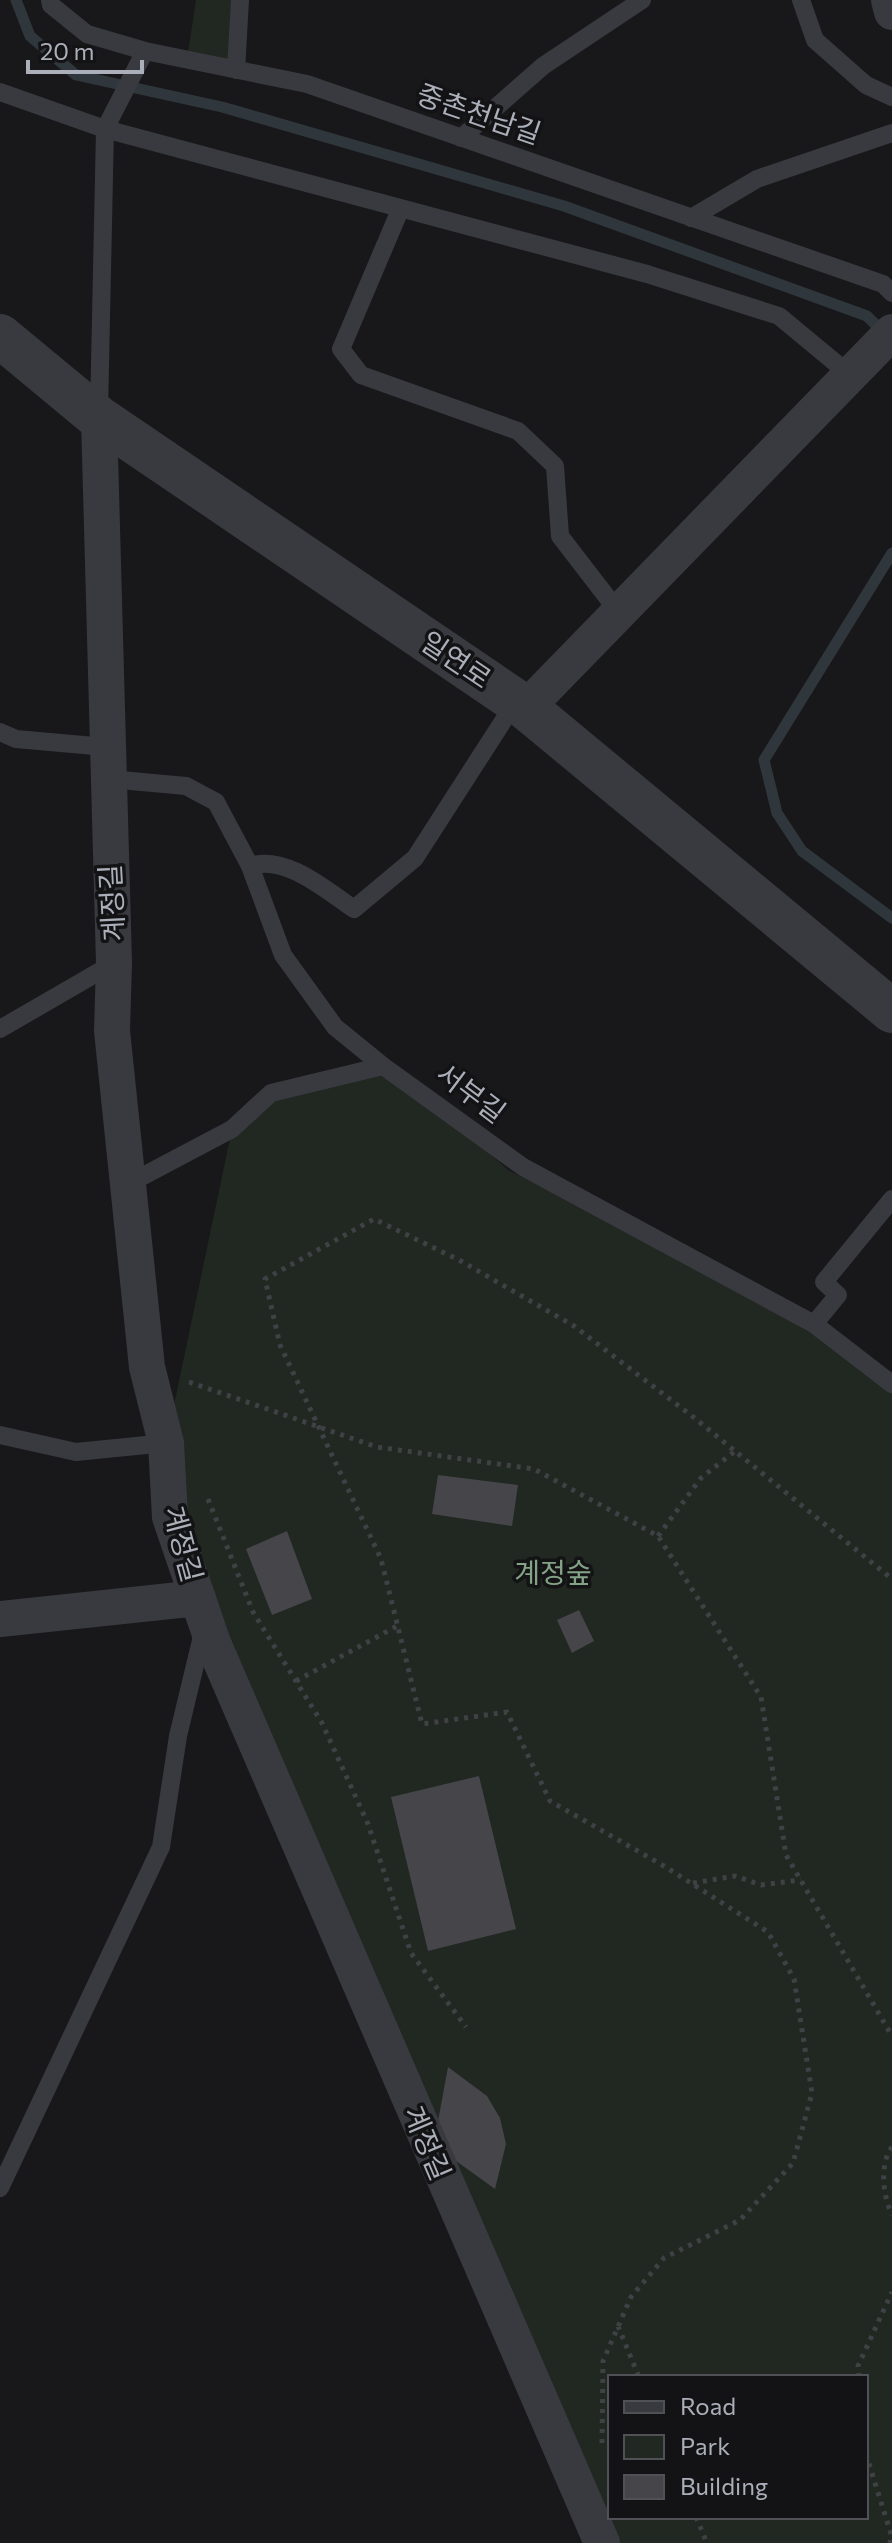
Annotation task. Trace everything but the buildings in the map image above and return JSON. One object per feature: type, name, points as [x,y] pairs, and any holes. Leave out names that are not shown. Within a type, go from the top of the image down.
[{"type":"street","points":[[889,0],[892,12]]},
{"type":"street","points":[[521,705],[620,614],[892,332]]},
{"type":"street","name":"일연로","points":[[0,336],[99,418],[521,705],[892,1011]]},
{"type":"street","name":"계정길","points":[[99,418],[114,963],[112,1031],[147,1367],[166,1443],[170,1517],[202,1610],[602,2543]]},
{"type":"street","points":[[0,1619],[202,1610]]},
{"type":"lane","name":"중촌천남길","points":[[50,0],[51,5],[87,34],[145,51],[307,84],[883,284],[892,293]]},
{"type":"lane","points":[[236,70],[240,0]]},
{"type":"lane","points":[[461,138],[543,66],[642,0]]},
{"type":"lane","points":[[801,0],[815,40],[866,85],[892,97]]},
{"type":"lane","points":[[99,418],[105,129],[145,51]]},
{"type":"lane","points":[[0,92],[105,129],[647,274],[779,316],[849,374]]},
{"type":"lane","points":[[691,218],[757,179],[892,133]]},
{"type":"lane","points":[[400,210],[341,349],[361,375],[518,431],[555,466],[560,536],[620,614]]},
{"type":"lane","points":[[250,866],[262,862],[297,872],[354,909],[415,858],[521,705]]},
{"type":"lane","name":"서부길","points":[[0,732],[186,786],[216,802],[250,866],[283,955],[335,1027],[383,1066],[523,1167],[814,1324],[892,1384]]},
{"type":"lane","points":[[0,1029],[114,963]]},
{"type":"lane","points":[[126,1185],[232,1129],[271,1093],[383,1066]]},
{"type":"lane","points":[[814,1324],[838,1295],[824,1282],[892,1199]]},
{"type":"lane","points":[[0,1435],[76,1452],[166,1443]]},
{"type":"lane","points":[[0,2188],[161,1847],[202,1610]]},
{"type":"path","points":[[602,2451],[603,2361],[631,2297],[664,2258],[740,2220],[793,2163],[812,2093],[794,1979],[768,1932],[692,1883],[550,1801],[507,1712],[422,1724],[381,1559],[280,1345],[265,1279],[374,1219],[459,1260],[574,1326],[735,1451],[892,1579]]},
{"type":"path","points":[[147,1367],[377,1447],[534,1469],[658,1536],[761,1697],[786,1855],[892,2036]]},
{"type":"path","points":[[658,1536],[701,1478],[735,1451]]},
{"type":"path","points":[[202,1484],[253,1612],[322,1723],[368,1824],[411,1953],[466,2027]]},
{"type":"path","points":[[296,1681],[397,1625]]},
{"type":"path","points":[[692,1883],[735,1876],[761,1885],[801,1880]]},
{"type":"path","points":[[892,2147],[885,2157],[886,2202],[892,2215]]},
{"type":"path","points":[[859,2375],[858,2366],[892,2292]]},
{"type":"path","points":[[618,2326],[638,2375]]},
{"type":"path","points":[[868,2460],[891,2534],[890,2543]]},
{"type":"path","points":[[697,2519],[707,2543]]},
{"type":"green space","points":[[196,0],[240,0],[236,70],[187,60]]},
{"type":"green space","name":"계정숲","points":[[383,1066],[410,1082],[508,1170],[814,1324],[892,1384],[892,2543],[602,2543],[213,1643],[166,1443],[232,1129],[271,1093]]},
{"type":"waterway","points":[[16,0],[30,36],[76,75],[222,107],[564,206],[867,316],[885,334]]},
{"type":"waterway","points":[[892,553],[764,760],[777,813],[802,851],[892,918]]}]
